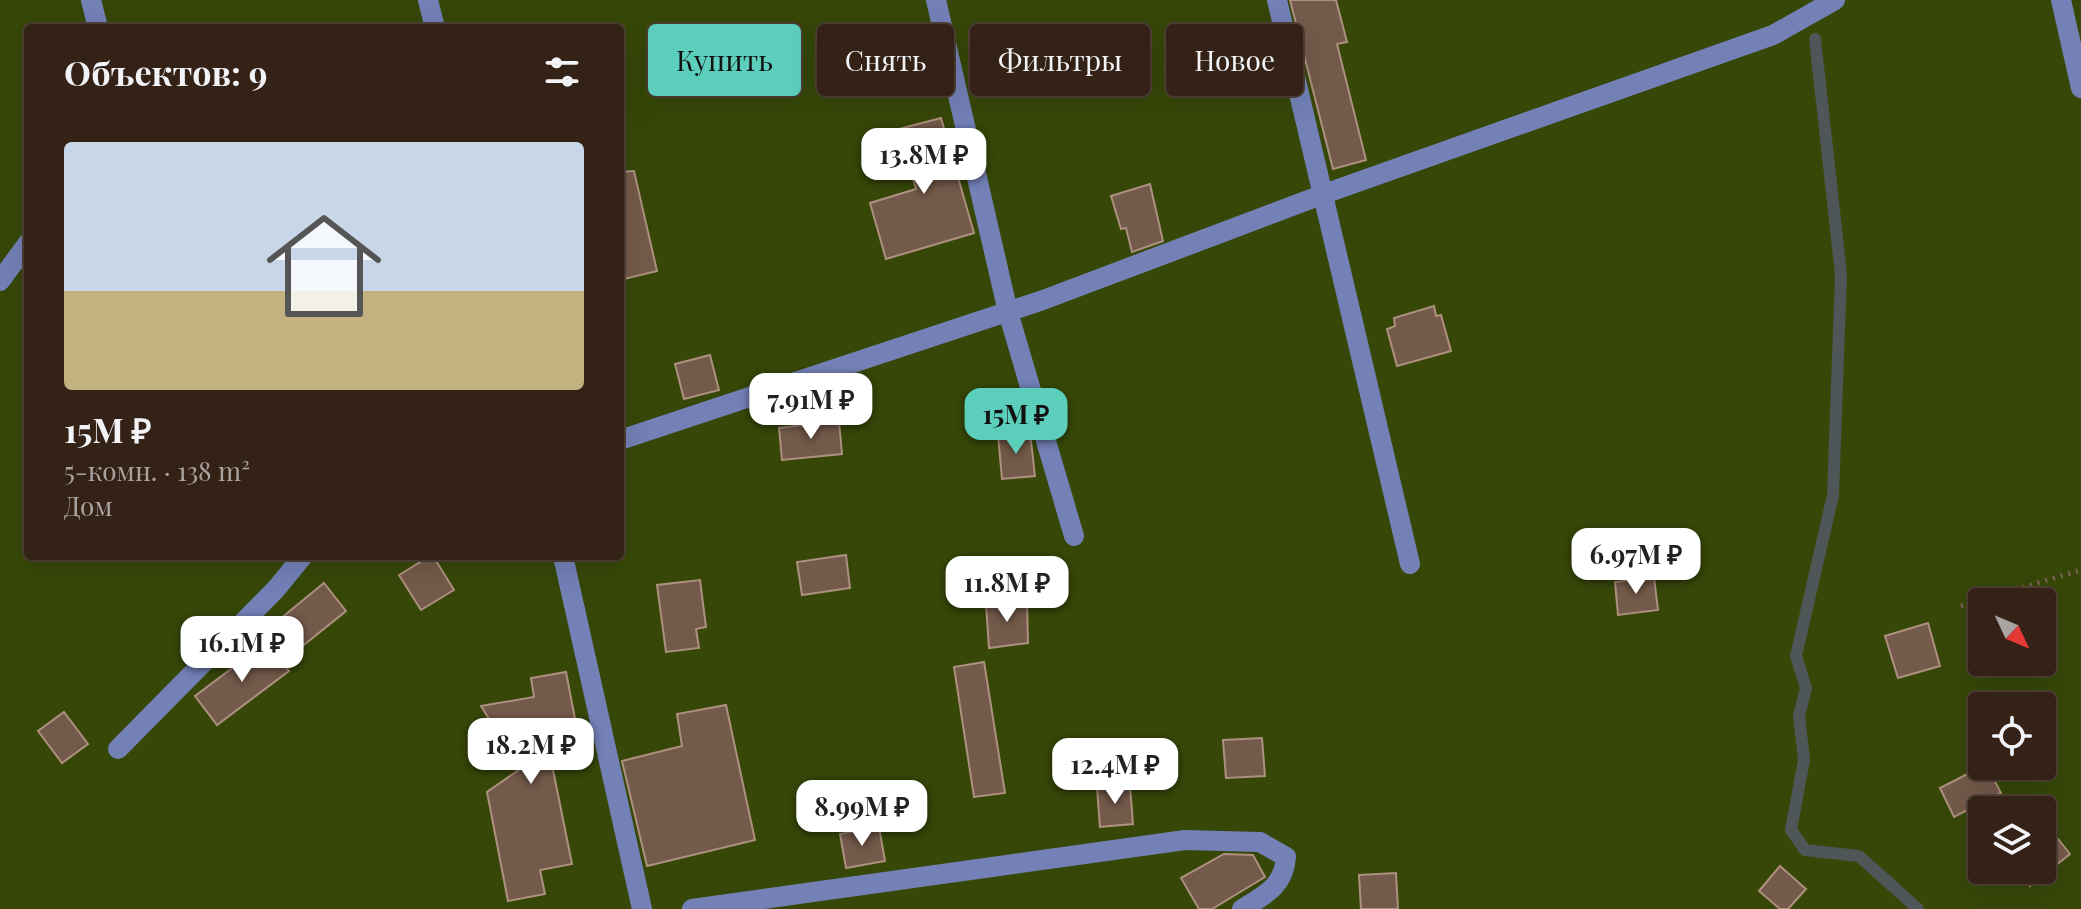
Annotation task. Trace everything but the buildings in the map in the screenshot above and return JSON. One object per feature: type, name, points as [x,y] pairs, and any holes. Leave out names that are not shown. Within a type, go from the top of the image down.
[{"type":"lane","points":[[91,0],[97,24]]},
{"type":"lane","points":[[428,0],[434,24]]},
{"type":"lane","points":[[936,0],[1008,312],[1074,536]]},
{"type":"lane","points":[[1277,0],[1410,564]]},
{"type":"lane","points":[[624,439],[1008,312],[1324,194],[1773,35],[1835,0]]},
{"type":"lane","points":[[2061,0],[2081,88]]},
{"type":"lane","points":[[0,281],[24,248]]},
{"type":"lane","points":[[118,749],[276,589],[300,560]]},
{"type":"lane","points":[[564,560],[642,909]]},
{"type":"lane","points":[[692,909],[1185,840],[1260,842],[1286,857],[1285,874],[1268,893],[1242,909]]},
{"type":"path","points":[[1961,606],[2081,570]]},
{"type":"green space","points":[[0,0],[2081,0],[2081,909],[0,909]]},
{"type":"waterway","points":[[1815,39],[1841,274],[1833,495],[1796,656],[1806,688],[1799,716],[1804,760],[1791,830],[1805,850],[1859,856],[1918,909]]}]
